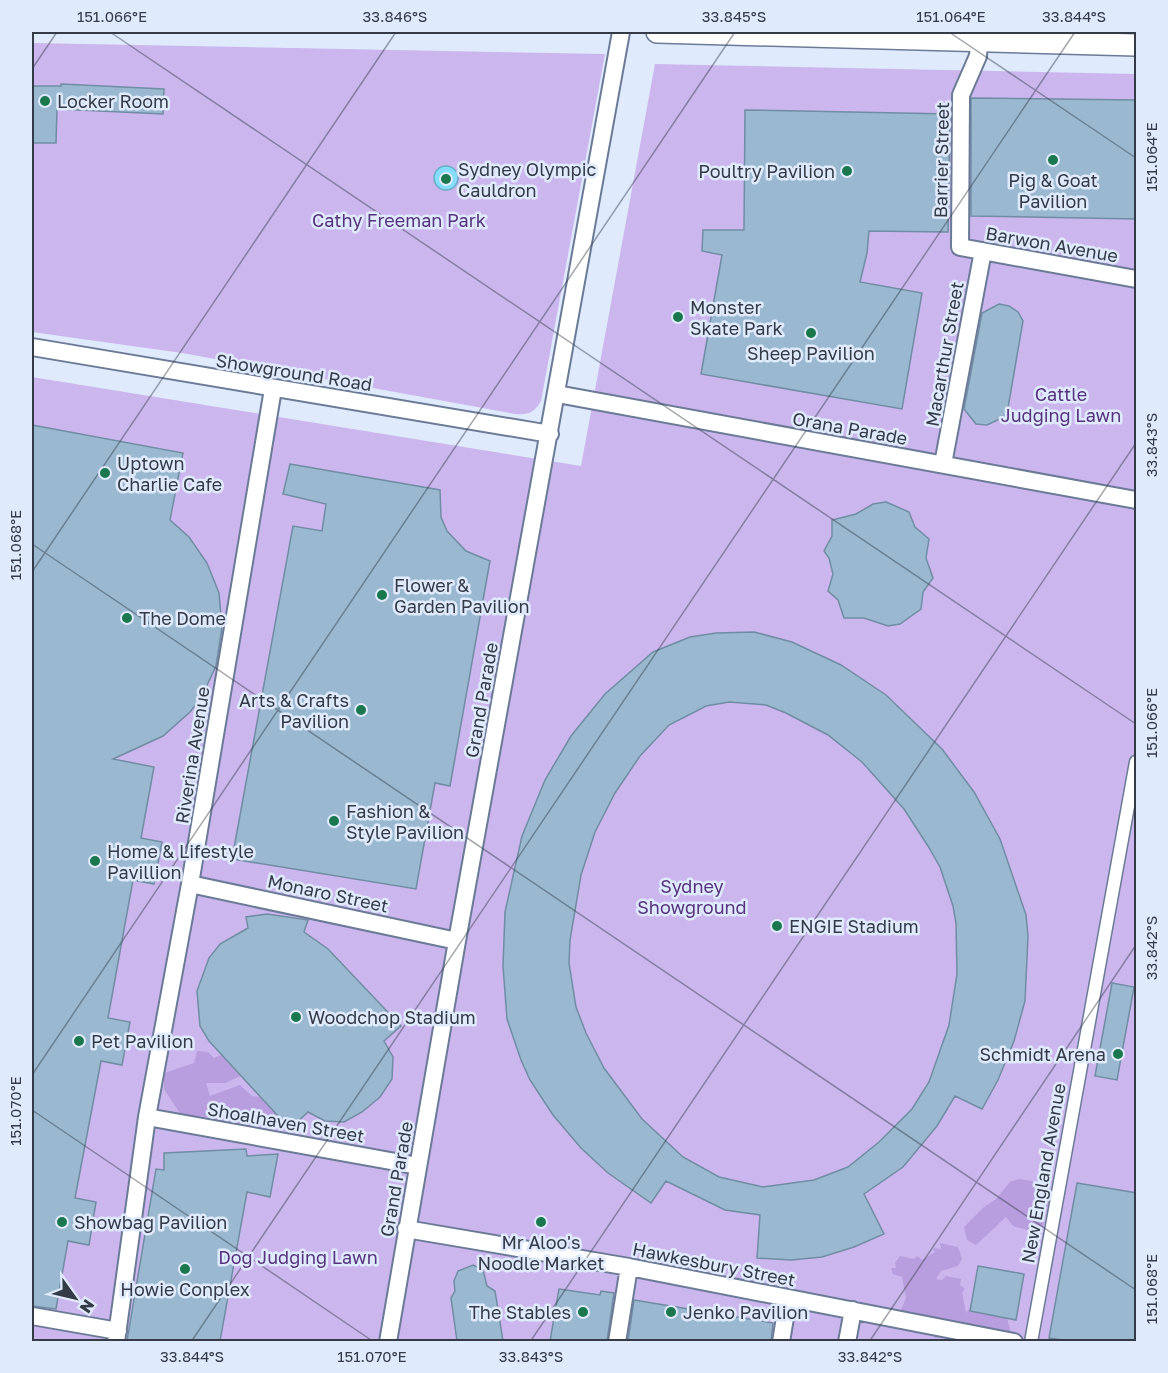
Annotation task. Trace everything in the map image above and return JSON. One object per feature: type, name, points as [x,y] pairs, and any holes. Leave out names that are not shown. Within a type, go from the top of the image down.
[{"type":"street","name":"Grand Parade","points":[[388,1341],[457,941],[621,32]]},
{"type":"street","points":[[657,32],[979,42],[1120,40]]},
{"type":"street","name":"Barrier Street","points":[[960,247],[961,95],[978,56],[979,42]]},
{"type":"street","name":"Barwon Avenue","points":[[960,247],[1137,279]]},
{"type":"street","name":"Macarthur Street","points":[[943,464],[982,251]]},
{"type":"street","name":"Showground Road","points":[[32,347],[550,434]]},
{"type":"street","name":"Riverina Avenue","points":[[117,1336],[147,1117],[190,884],[273,388]]},
{"type":"street","name":"Orana Parade","points":[[557,394],[1137,500]]},
{"type":"street","name":"New England Avenue","points":[[1031,1341],[1137,762]]},
{"type":"street","name":"Monaro Street","points":[[190,884],[457,941]]},
{"type":"street","name":"Shoalhaven Street","points":[[147,1117],[418,1166]]},
{"type":"street","name":"Hawkesbury Street","points":[[406,1229],[629,1268],[1014,1341]]},
{"type":"street","points":[[617,1341],[629,1268]]},
{"type":"street","points":[[781,1341],[788,1299]]},
{"type":"street","points":[[847,1341],[853,1310]]},
{"type":"street","points":[[32,1316],[117,1336]]},
{"type":"green space","name":"Cathy Freeman Park","points":[[32,43],[605,54],[541,401],[533,411],[515,414],[182,353],[32,332]]},
{"type":"green space","name":"Sydney Showground","points":[[655,64],[1136,74],[1136,1341],[32,1341],[32,377],[581,466]]},
{"type":"shaded area","points":[[197,1051],[208,1052],[214,1058],[221,1055],[240,1076],[226,1083],[206,1083],[210,1096],[240,1085],[252,1096],[260,1097],[278,1116],[263,1129],[252,1133],[238,1124],[232,1127],[214,1125],[210,1117],[181,1115],[164,1089],[164,1073],[194,1063]]},
{"type":"shaded area","points":[[1019,1179],[1032,1181],[1039,1188],[1043,1185],[1051,1194],[1041,1234],[1013,1226],[1006,1217],[976,1245],[967,1240],[964,1227],[984,1207],[996,1199],[1010,1182]]},
{"type":"shaded area","points":[[940,1243],[958,1247],[962,1259],[958,1266],[941,1271],[936,1279],[942,1280],[946,1276],[961,1279],[960,1285],[965,1289],[962,1292],[966,1313],[970,1308],[981,1305],[1007,1318],[1012,1337],[967,1332],[965,1322],[958,1322],[948,1337],[935,1338],[929,1330],[900,1312],[906,1298],[902,1277],[893,1274],[891,1268],[896,1268],[895,1263],[900,1256],[914,1259],[917,1256],[922,1260],[935,1252],[933,1248],[941,1249]]},
{"type":"water","name":"Sydney Olympic Cauldron","points":[[446,166],[455,169],[458,178],[455,187],[446,190],[437,187],[434,178],[437,169]]},
{"type":"building","points":[[61,84],[164,89],[163,114],[57,109],[56,143],[32,143],[32,86],[61,86]]},
{"type":"building","name":"Pig & Goat Pavilion","points":[[971,98],[1137,100],[1137,219],[971,216]]},
{"type":"building","points":[[745,110],[950,114],[948,232],[869,231],[867,253],[860,282],[922,293],[902,409],[701,374],[722,255],[702,251],[703,230],[744,230]]},
{"type":"building","points":[[999,304],[1009,306],[1018,312],[1023,321],[1008,408],[1004,417],[987,425],[976,424],[964,409],[982,313]]},
{"type":"building","points":[[32,425],[183,453],[170,520],[189,537],[207,563],[219,593],[222,627],[216,666],[201,698],[190,712],[163,736],[113,759],[154,767],[141,838],[162,842],[154,884],[133,880],[108,1018],[130,1022],[122,1065],[101,1061],[75,1198],[96,1202],[89,1245],[68,1241],[56,1309],[32,1306]]},
{"type":"building","points":[[290,464],[440,490],[441,517],[447,531],[466,551],[490,561],[450,786],[435,783],[416,889],[232,859],[293,526],[322,531],[326,504],[283,494]]},
{"type":"building","points":[[886,502],[909,512],[915,527],[929,539],[926,558],[933,578],[923,592],[921,609],[900,624],[888,626],[864,618],[844,618],[838,600],[828,591],[833,574],[829,558],[824,551],[832,536],[832,520],[856,514],[873,504]]},
{"type":"building","points":[[754,632],[792,642],[841,665],[886,695],[942,749],[974,792],[1000,839],[1026,915],[1028,936],[1025,1001],[1014,1041],[998,1080],[982,1109],[955,1096],[937,1126],[903,1167],[864,1194],[884,1234],[822,1257],[791,1260],[757,1258],[760,1215],[725,1210],[666,1181],[651,1203],[608,1173],[581,1148],[553,1115],[530,1080],[507,1019],[503,966],[505,912],[522,836],[545,780],[571,736],[605,694],[653,652],[690,637],[716,633]],"holes":[[[729,702],[766,705],[828,735],[862,762],[904,809],[940,867],[953,906],[956,923],[957,974],[949,1025],[929,1082],[912,1109],[879,1142],[848,1167],[814,1180],[763,1187],[719,1177],[683,1157],[642,1119],[604,1068],[586,1033],[576,1007],[569,963],[570,940],[581,875],[595,832],[615,793],[640,756],[669,725],[706,706]]]},
{"type":"building","name":"Woodchop Stadium","points":[[267,914],[308,920],[304,932],[328,949],[401,1026],[384,1041],[393,1057],[392,1079],[380,1097],[362,1112],[344,1122],[325,1121],[308,1112],[290,1129],[209,1041],[200,1026],[197,991],[209,958],[220,944],[248,928],[246,917]]},
{"type":"building","points":[[1112,983],[1134,987],[1117,1080],[1095,1076]]},
{"type":"building","name":"Howie Conplex","points":[[246,1149],[247,1156],[278,1154],[270,1197],[247,1192],[220,1341],[127,1341],[156,1169],[164,1170],[164,1153]]},
{"type":"building","points":[[1077,1183],[1137,1193],[1137,1341],[1070,1341],[1049,1338]]},
{"type":"building","points":[[473,1265],[483,1270],[487,1286],[495,1291],[503,1341],[457,1341],[451,1298],[455,1291],[454,1281],[458,1271]]},
{"type":"building","points":[[978,1266],[1024,1274],[1016,1320],[970,1311]]},
{"type":"building","name":"The Stables","points":[[559,1289],[600,1295],[601,1291],[614,1293],[607,1341],[550,1341]]},
{"type":"building","name":"Jenko Pavilion","points":[[634,1300],[773,1323],[771,1341],[628,1341]]},
{"type":"place","name":"Locker Room","points":[[45,101]]},
{"type":"place","name":"Pig & Goat Pavilion","points":[[1053,160]]},
{"type":"place","name":"Poultry Pavilion","points":[[847,171]]},
{"type":"place","name":"Sydney Olympic Cauldron","points":[[446,179]]},
{"type":"place","name":"Monster Skate Park","points":[[678,317]]},
{"type":"place","name":"Sheep Pavilion","points":[[811,333]]},
{"type":"place","name":"Uptown Charlie Cafe","points":[[105,473]]},
{"type":"place","name":"Flower & Garden Pavilion","points":[[382,595]]},
{"type":"place","name":"The Dome","points":[[127,618]]},
{"type":"place","name":"Arts & Crafts Pavilion","points":[[361,710]]},
{"type":"place","name":"Fashion & Style Pavilion","points":[[334,821]]},
{"type":"place","name":"Home & Lifestyle Pavillion","points":[[95,861]]},
{"type":"place","name":"ENGIE Stadium","points":[[777,926]]},
{"type":"place","name":"Woodchop Stadium","points":[[296,1017]]},
{"type":"place","name":"Pet Pavilion","points":[[79,1041]]},
{"type":"place","name":"Schmidt Arena","points":[[1118,1054]]},
{"type":"place","name":"Showbag Pavilion","points":[[62,1222]]},
{"type":"place","name":"Mr Aloo's Noodle Market","points":[[541,1222]]},
{"type":"place","name":"Howie Conplex","points":[[185,1269]]},
{"type":"place","name":"The Stables","points":[[583,1312]]},
{"type":"place","name":"Jenko Pavilion","points":[[671,1312]]},
{"type":"park label","name":"Cattle Judging Lawn","points":[[1061,404]]},
{"type":"park label","name":"Dog Judging Lawn","points":[[298,1257]]}]
